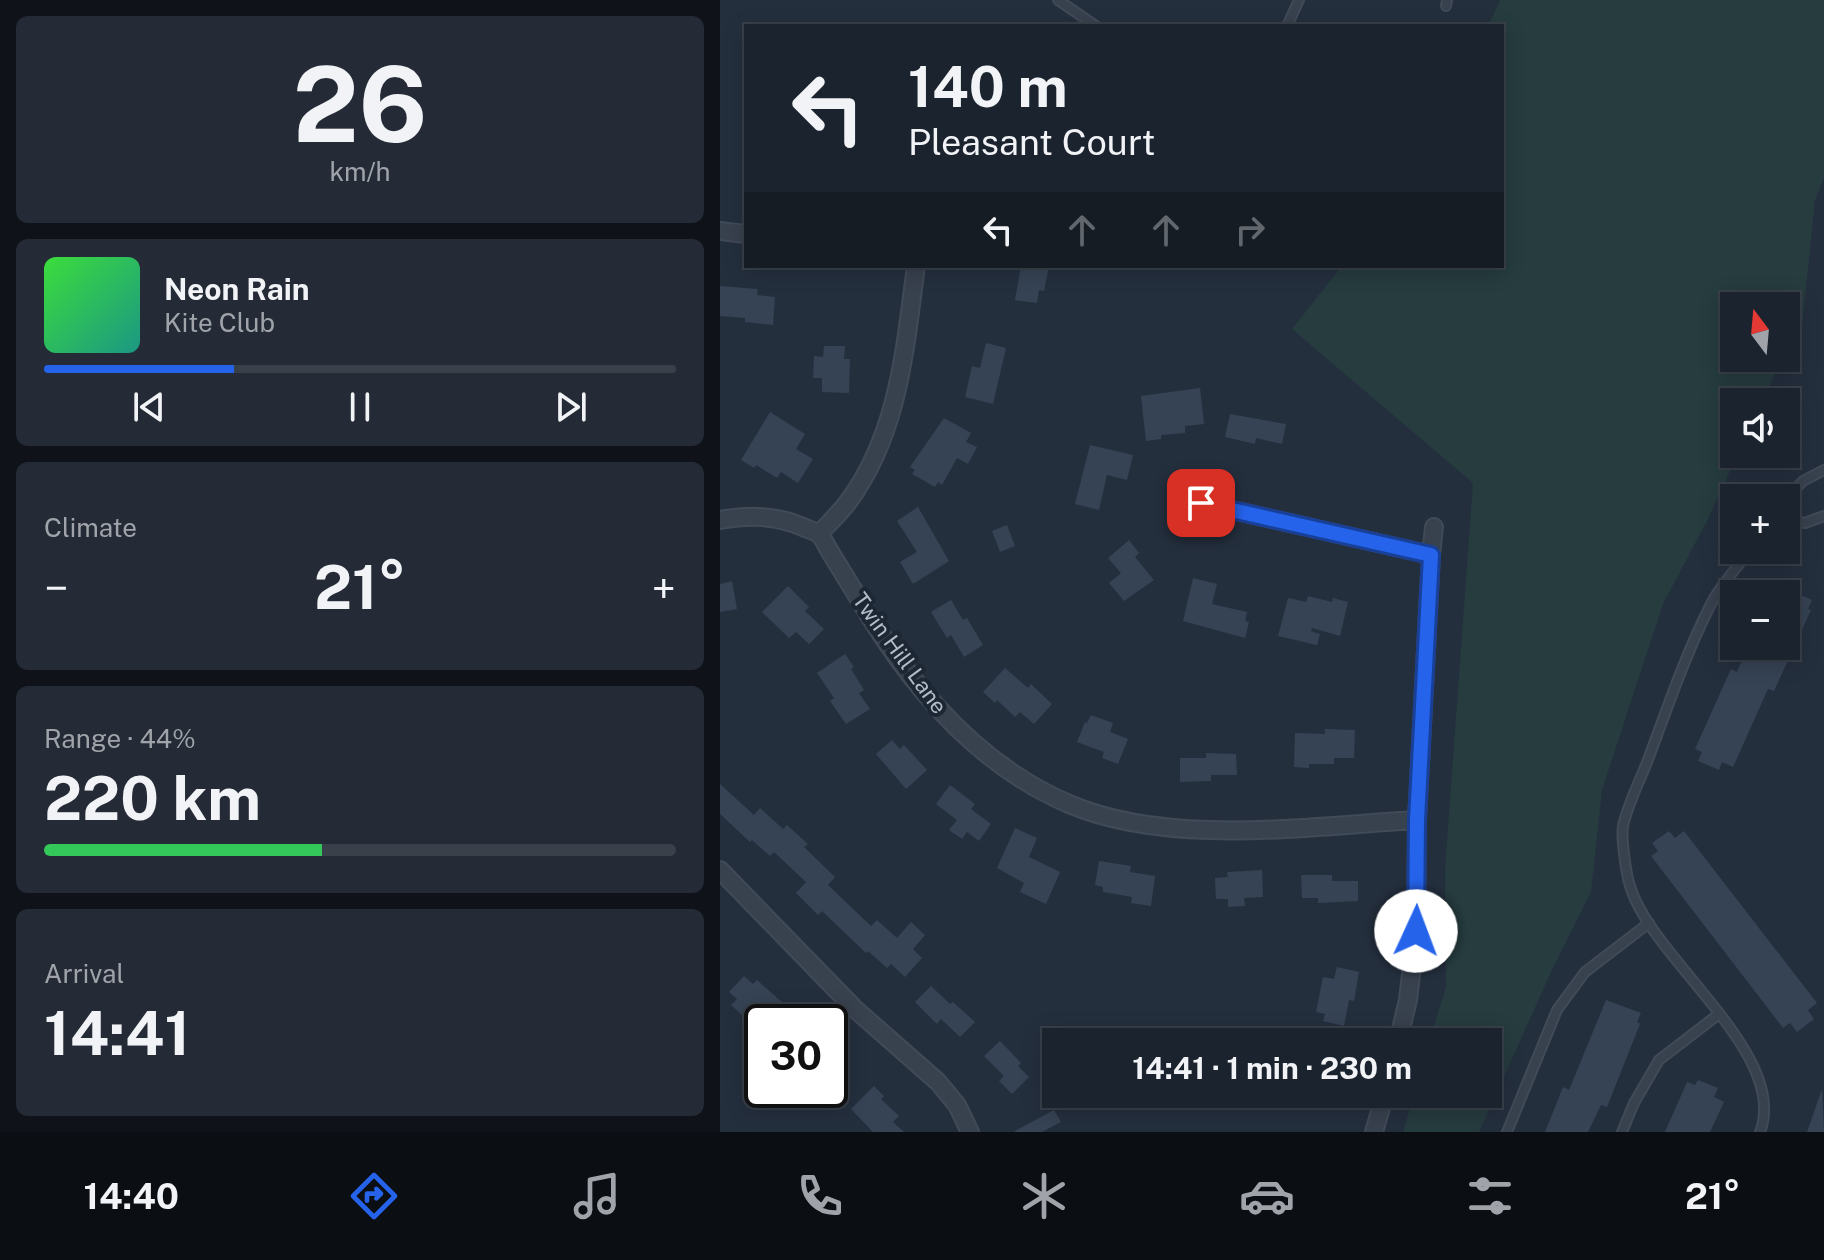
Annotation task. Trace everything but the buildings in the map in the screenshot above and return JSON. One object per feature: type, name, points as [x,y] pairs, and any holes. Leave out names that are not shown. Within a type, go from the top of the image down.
[{"type":"street","points":[[720,231],[744,234]]},
{"type":"street","points":[[720,520],[766,516],[788,520],[819,534],[848,502],[870,466],[888,427],[904,355],[916,268]]},
{"type":"street","points":[[1201,503],[1431,555]]},
{"type":"street","points":[[1401,1028],[1408,1000],[1416,931],[1417,820],[1434,527]]},
{"type":"street","name":"Twin Hill Lane","points":[[819,534],[878,629],[938,710],[989,757],[1043,792],[1097,814],[1194,829],[1257,830],[1417,820]]},
{"type":"street","points":[[720,870],[855,1009],[938,1082],[957,1105],[970,1132]]},
{"type":"street","points":[[1374,1132],[1381,1108]]},
{"type":"lane","points":[[1058,0],[1093,24]]},
{"type":"lane","points":[[1288,24],[1299,0]]},
{"type":"lane","points":[[1800,484],[1824,470]]},
{"type":"lane","points":[[1800,522],[1824,516]]},
{"type":"lane","points":[[1740,564],[1712,601],[1668,705],[1623,827],[1630,887],[1649,923],[1719,1014],[1746,1053],[1759,1080],[1764,1109],[1760,1132]]},
{"type":"lane","points":[[1507,1132],[1557,1010],[1585,972],[1649,923]]},
{"type":"lane","points":[[1622,1132],[1634,1103],[1659,1060],[1719,1014]]},
{"type":"green space","points":[[1500,0],[1824,0],[1824,178],[1815,200],[1800,346],[1800,292],[1720,292],[1720,372],[1781,372],[1775,374],[1768,388],[1720,388],[1720,468],[1732,468],[1724,484],[1720,484],[1720,493],[1708,519],[1663,604],[1602,790],[1591,892],[1502,1081],[1502,1028],[1433,1028],[1446,987],[1445,869],[1473,483],[1292,329],[1340,268],[1504,268],[1504,24],[1489,24]]},
{"type":"green space","points":[[1410,1108],[1490,1108],[1479,1132],[1403,1132]]},
{"type":"route","points":[[1201,503],[1431,555],[1417,820],[1416,931]]}]
